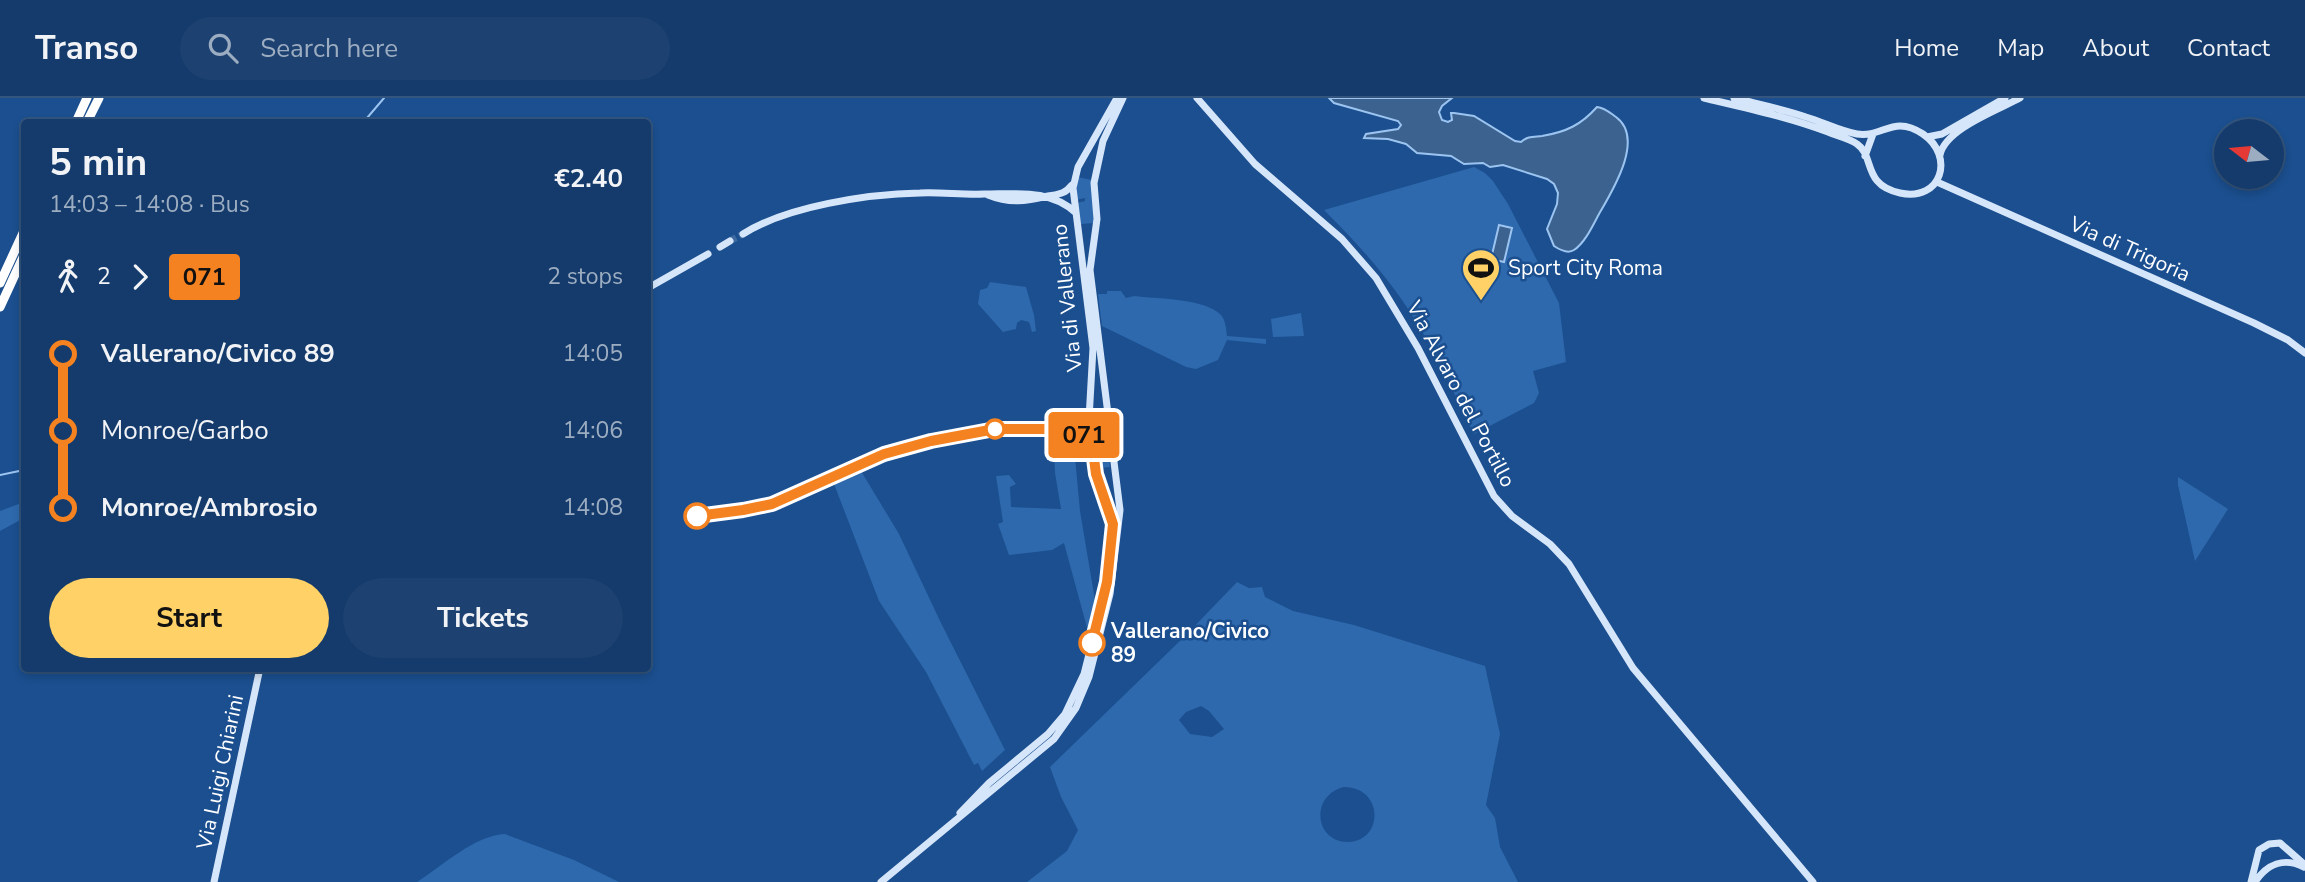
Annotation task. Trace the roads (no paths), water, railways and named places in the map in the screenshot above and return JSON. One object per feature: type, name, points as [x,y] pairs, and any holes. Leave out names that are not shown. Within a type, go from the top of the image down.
[{"type":"highway","points":[[77,119],[87,98]]},
{"type":"highway","points":[[88,119],[99,98]]},
{"type":"highway","points":[[0,283],[21,238]]},
{"type":"highway","points":[[0,307],[21,262]]},
{"type":"street","name":"Via di Vallerano","points":[[950,824],[989,783],[1048,734],[1065,714],[1082,678],[1103,601],[1113,524],[1096,474],[1089,419],[1093,348],[1074,181],[1078,167],[1116,98]]},
{"type":"street","name":"Via di Vallerano","points":[[881,882],[1061,732],[1085,688],[1109,601],[1120,506],[1090,266],[1097,219],[1094,183],[1104,136],[1123,98]]},
{"type":"street","name":"Via Alvaro del Portillo","points":[[1197,98],[1255,164],[1342,239],[1368,267],[1405,325],[1494,496],[1512,516],[1550,544],[1565,559],[1580,579],[1633,668],[1812,882]]},
{"type":"street","points":[[1704,98],[1787,118],[1858,145],[1875,178],[1894,192],[1918,194],[1937,182],[1941,169],[1942,147],[1948,139],[1971,123],[2020,98]]},
{"type":"street","points":[[1734,98],[1795,113],[1856,134],[1873,134],[1894,125],[1914,129],[1927,137],[1940,156]]},
{"type":"street","points":[[1927,137],[1942,134],[2005,98]]},
{"type":"street","points":[[1865,156],[1873,134]]},
{"type":"street","points":[[1045,197],[1065,192],[1074,181]]},
{"type":"street","name":"Via di Trigoria","points":[[1937,182],[2255,323],[2288,340],[2305,353]]},
{"type":"street","points":[[743,234],[780,216],[822,205],[912,193],[1036,194],[1063,202],[1076,213]]},
{"type":"street","points":[[720,247],[730,241]]},
{"type":"street","points":[[651,286],[708,254]]},
{"type":"street","name":"Via Luigi Chiarini","points":[[214,882],[259,672]]},
{"type":"street","points":[[2253,882],[2259,850],[2269,844],[2280,843],[2305,866]]},
{"type":"street","points":[[2253,882],[2275,864],[2305,866]]},
{"type":"waterway","points":[[364,119],[384,98]]},
{"type":"waterway","points":[[0,475],[21,471]]},
{"type":"tunnel","points":[[730,241],[743,234]]},
{"type":"place","name":"Sport City Roma","points":[[1481,302]]},
{"type":"place","name":"Vallerano/Civico 89","points":[[1092,643]]}]
